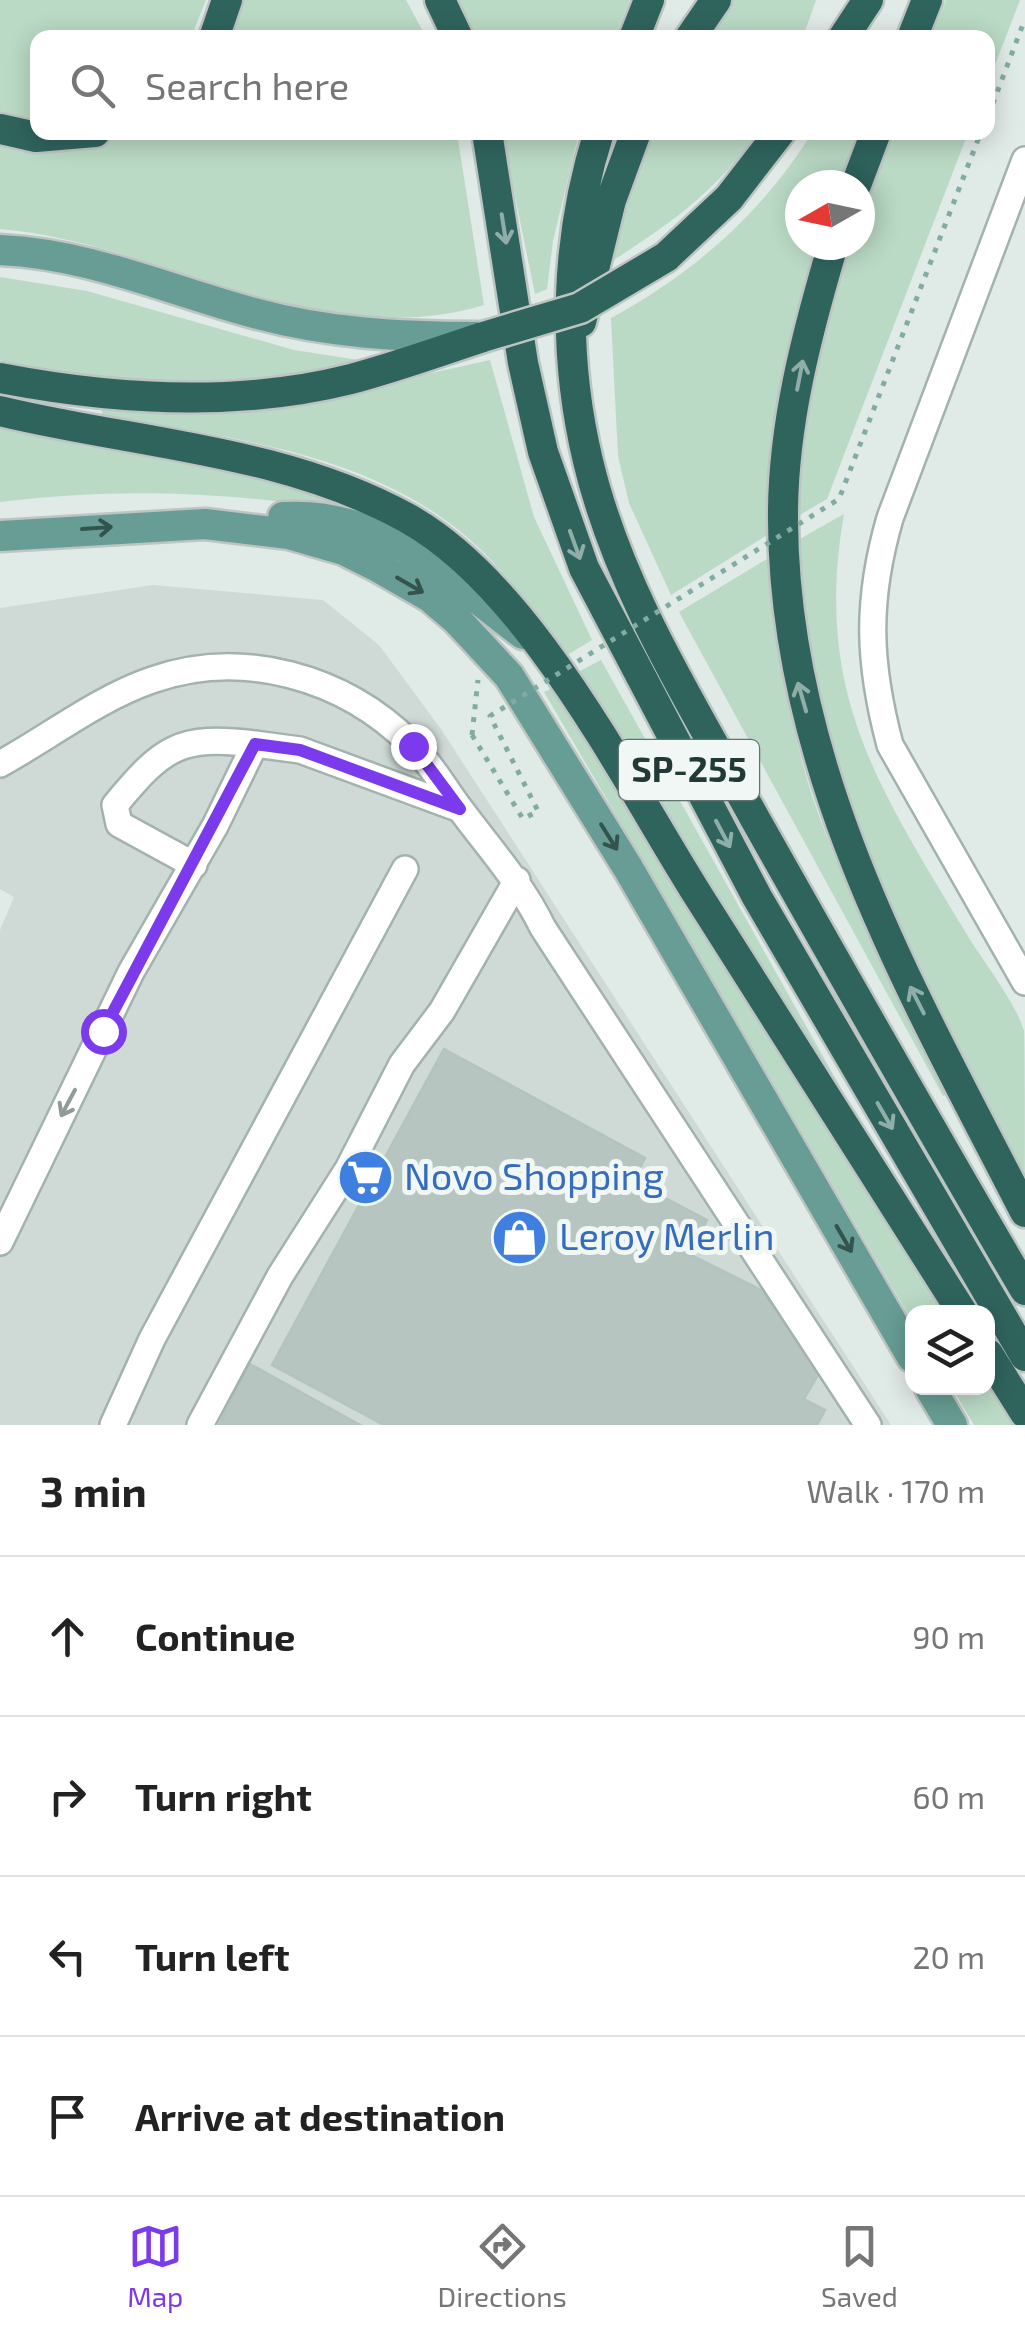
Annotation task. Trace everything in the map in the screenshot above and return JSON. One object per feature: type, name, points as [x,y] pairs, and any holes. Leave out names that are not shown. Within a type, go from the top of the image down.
[{"type":"highway","points":[[217,30],[227,0]]},
{"type":"highway","points":[[440,0],[454,30]]},
{"type":"highway","points":[[637,30],[649,0]]},
{"type":"highway","points":[[695,30],[716,0]]},
{"type":"highway","points":[[832,30],[840,0]]},
{"type":"highway","points":[[848,30],[868,0]]},
{"type":"highway","points":[[915,30],[927,0]]},
{"type":"highway","points":[[0,129],[30,134]]},
{"type":"highway","name":"SP-255","points":[[488,140],[523,363],[543,452],[584,568],[757,897],[1025,1356]]},
{"type":"highway","name":"SP-255","points":[[597,140],[573,242],[569,295],[578,412],[588,464],[653,631],[883,1048],[1025,1290]]},
{"type":"highway","points":[[574,349],[611,200],[633,140]]},
{"type":"highway","points":[[0,378],[109,396],[231,396],[352,378],[580,308],[666,257],[729,198],[774,140]]},
{"type":"highway","points":[[862,170],[873,140]]},
{"type":"highway","points":[[830,260],[798,381],[783,519],[795,674],[836,817],[893,954],[1025,1212]]},
{"type":"highway","points":[[0,410],[243,456],[310,474],[410,519],[458,552],[498,594],[572,692],[958,1305]]},
{"type":"highway","points":[[995,1365],[1025,1413]]},
{"type":"main road","points":[[0,250],[114,268],[253,313],[309,326],[352,333],[484,337]]},
{"type":"main road","points":[[0,536],[290,517],[382,536],[434,563],[533,641]]},
{"type":"main road","points":[[205,524],[289,534],[344,550],[430,597],[482,642],[509,676],[628,868],[905,1345]]},
{"type":"main road","points":[[934,1395],[952,1425]]},
{"type":"street","points":[[1025,160],[890,518],[874,572],[870,618],[879,705],[890,745],[1025,982]]},
{"type":"street","points":[[0,764],[150,680],[173,674],[258,668],[316,680],[366,708],[413,746],[517,880],[543,928],[868,1425]]},
{"type":"street","points":[[194,865],[119,824],[116,805],[156,760],[206,738],[300,750],[460,809]]},
{"type":"street","points":[[0,1242],[131,972],[194,865],[255,744]]},
{"type":"street","points":[[112,1425],[152,1339],[405,869]]},
{"type":"street","points":[[200,1425],[280,1276],[348,1169],[402,1064],[442,1011],[517,880]]},
{"type":"street","points":[[492,919],[543,928]]},
{"type":"path","points":[[995,98],[1025,19]]},
{"type":"path","points":[[482,642],[472,734],[523,820],[538,811],[490,716],[839,499],[978,140]]},
{"type":"shaded area","name":"Novo Shopping","points":[[153,585],[323,600],[379,645],[441,729],[891,1425],[0,1425],[0,930],[14,897],[0,889],[0,608]]},
{"type":"green space","points":[[0,0],[206,0],[194,30],[30,30],[30,121],[0,114]]},
{"type":"green space","points":[[237,0],[406,0],[422,30],[228,30]]},
{"type":"green space","points":[[459,0],[630,0],[618,30],[472,30]]},
{"type":"green space","points":[[729,0],[816,0],[805,30],[708,30]]},
{"type":"green space","points":[[946,0],[1020,0],[995,65],[995,30],[934,30]]},
{"type":"green space","points":[[103,140],[458,140],[484,305],[422,317],[361,316],[301,307],[60,238],[0,229],[0,141],[76,148]]},
{"type":"green space","points":[[503,140],[577,140],[553,241],[547,289],[535,294]]},
{"type":"green space","points":[[646,140],[751,140],[727,171],[692,204],[612,261]]},
{"type":"green space","points":[[807,140],[860,140],[848,170],[786,170]]},
{"type":"green space","points":[[891,140],[965,140],[827,499],[798,516],[810,412],[847,260],[875,260],[875,182]]},
{"type":"green space","points":[[785,171],[785,260],[818,260],[772,532],[671,595],[629,503],[618,456],[611,318],[698,261]]},
{"type":"green space","points":[[0,277],[87,291],[294,350],[372,362],[276,377],[186,383],[96,378],[0,360]]},
{"type":"green space","points":[[490,360],[534,517],[592,640],[564,657],[482,551],[428,509],[386,485],[294,452],[102,415],[102,410],[202,408],[298,398]]},
{"type":"green space","points":[[0,426],[87,447],[258,472],[380,518],[286,502],[191,494],[95,494],[0,502]]},
{"type":"green space","points":[[844,514],[837,577],[838,634],[846,686],[860,735],[905,831],[998,981],[1024,1031],[1025,1183],[894,923],[833,775],[803,628],[798,540]]},
{"type":"green space","points":[[772,556],[788,696],[813,799],[853,898],[949,1093],[943,1096],[679,612]]},
{"type":"green space","points":[[601,660],[871,1142],[870,1150],[576,673]]},
{"type":"green space","points":[[553,688],[947,1305],[905,1305],[905,1309],[544,692]]},
{"type":"green space","points":[[995,1380],[1023,1425],[974,1425],[956,1395],[995,1395]]},
{"type":"building","name":"Leroy Merlin","points":[[444,1049],[645,1158],[633,1181],[707,1220],[689,1254],[763,1291],[819,1373],[804,1399],[825,1410],[817,1425],[384,1425],[272,1365]]},
{"type":"building","points":[[250,1364],[360,1425],[219,1425]]},
{"type":"place","name":"Novo Shopping","points":[[365,1177]]},
{"type":"place","name":"Leroy Merlin","points":[[520,1237]]},
{"type":"route","points":[[103,1031],[131,972],[215,826],[255,744],[300,750],[401,784],[460,809],[413,746]]}]
